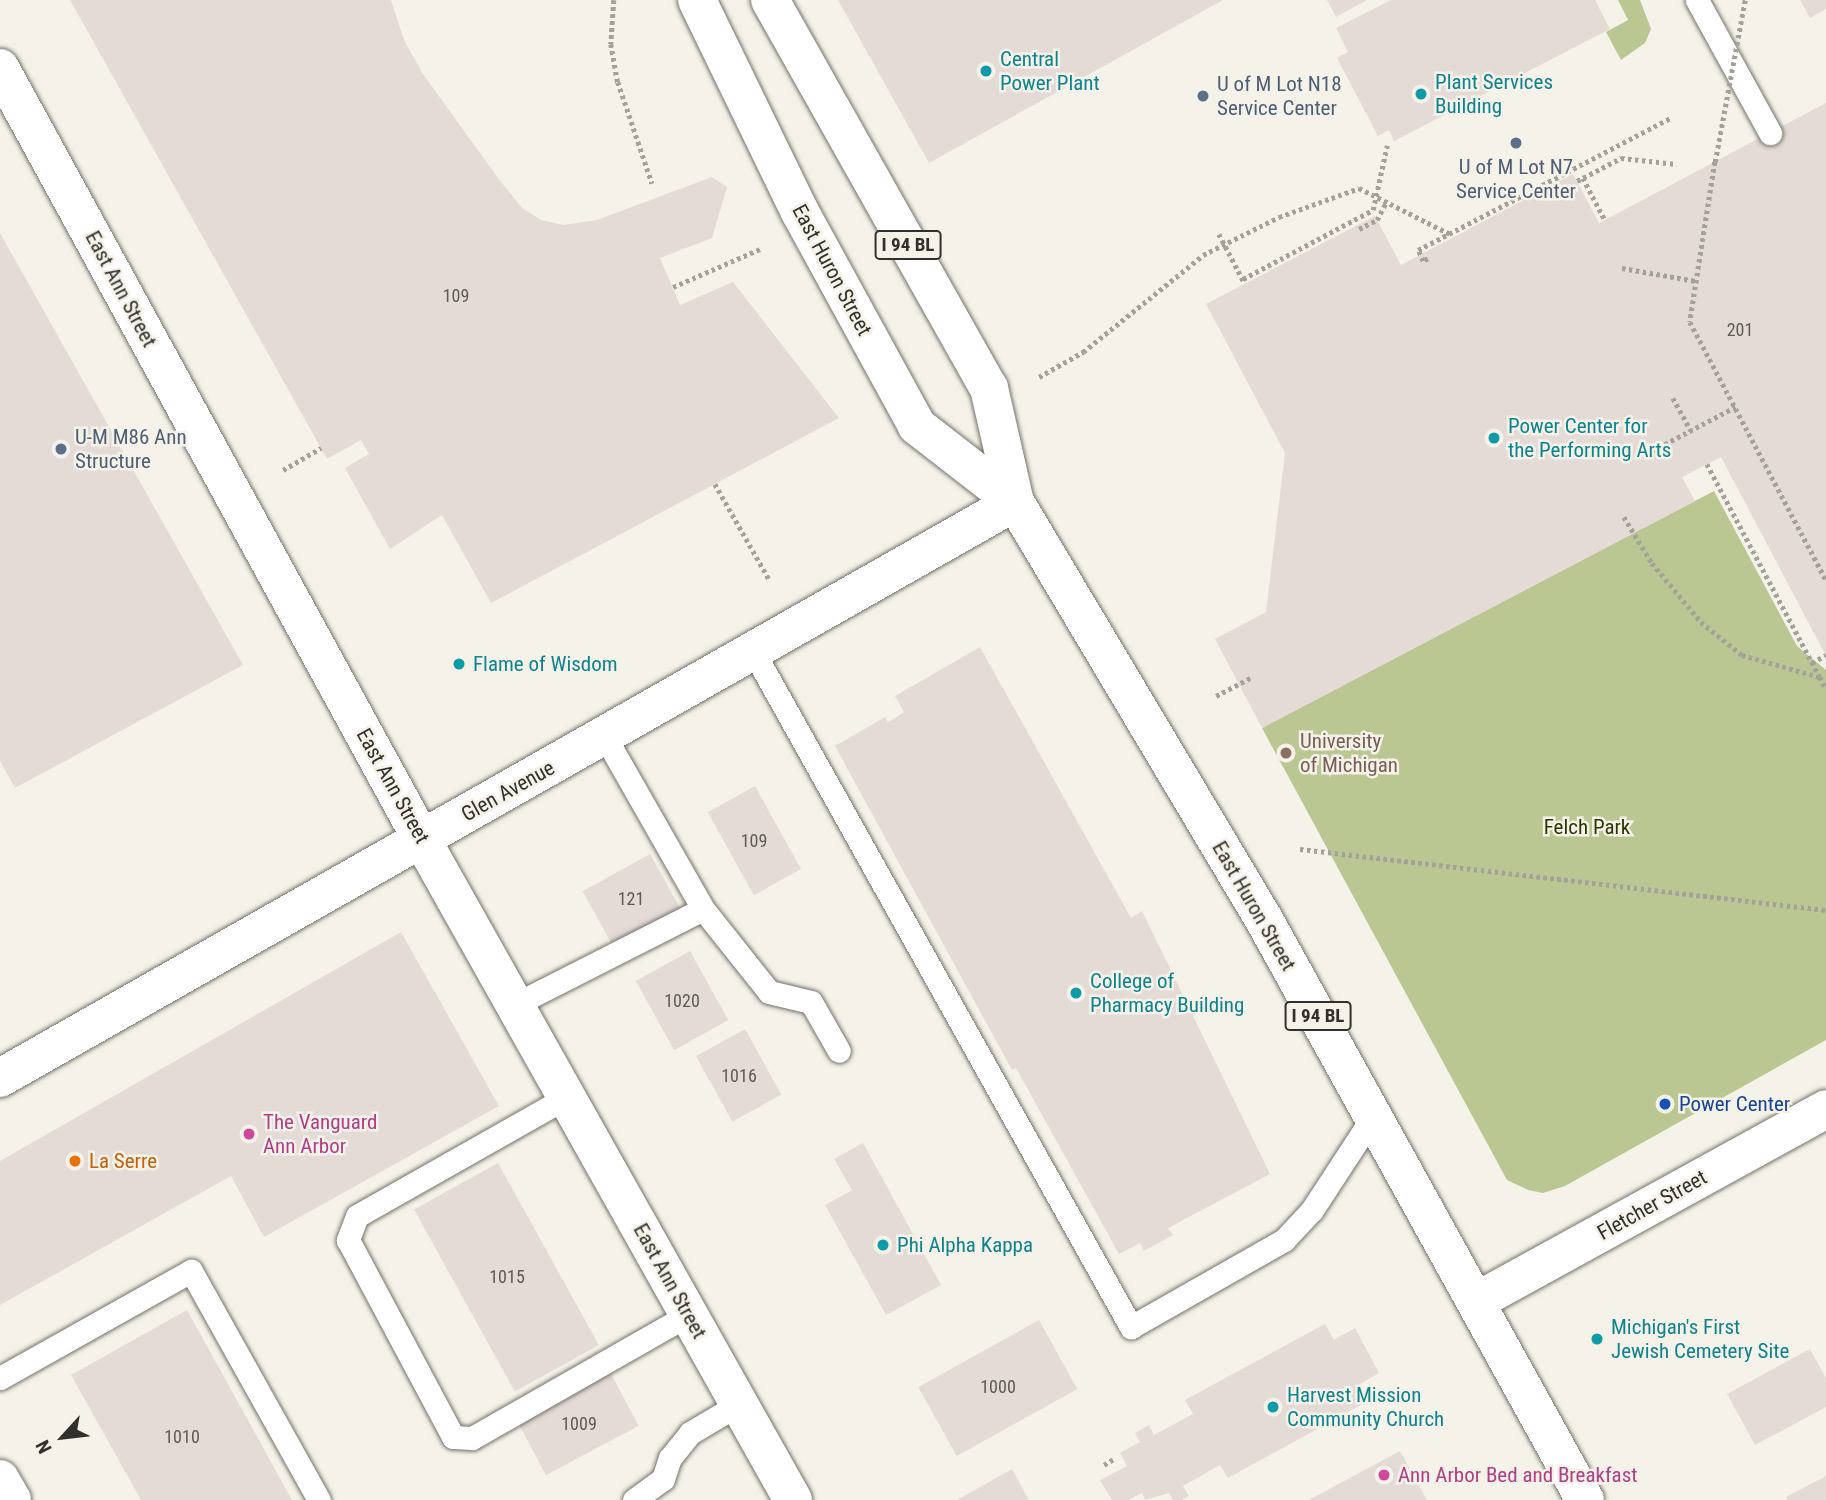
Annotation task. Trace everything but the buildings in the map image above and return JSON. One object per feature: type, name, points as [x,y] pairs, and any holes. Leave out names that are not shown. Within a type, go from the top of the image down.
[{"type":"main road","name":"East Huron Street","points":[[697,0],[800,212],[917,426],[1015,502]]},
{"type":"main road","name":"East Huron Street","points":[[770,0],[989,388],[1015,502],[1262,916],[1477,1301],[1584,1500]]},
{"type":"main road","name":"East Ann Street","points":[[0,68],[422,840],[793,1500]]},
{"type":"main road","name":"Glen Avenue","points":[[0,1078],[606,737],[1015,502]]},
{"type":"main road","name":"Fletcher Street","points":[[1477,1301],[1826,1109]]},
{"type":"main road","points":[[0,1479],[12,1500]]},
{"type":"lane","points":[[1697,0],[1770,133]]},
{"type":"lane","points":[[753,651],[1131,1327],[1284,1240],[1312,1210],[1374,1115]]},
{"type":"lane","points":[[606,737],[703,909],[769,992],[811,1002],[839,1051]]},
{"type":"lane","points":[[514,1005],[703,909]]},
{"type":"lane","points":[[566,1097],[357,1216],[348,1240],[453,1437],[472,1438],[688,1315]]},
{"type":"lane","points":[[0,1377],[191,1271],[319,1500]]},
{"type":"lane","points":[[634,1500],[663,1479],[670,1458],[690,1433],[739,1404]]},
{"type":"path","points":[[614,0],[611,44],[618,82],[652,183]]},
{"type":"path","points":[[1745,0],[1715,162],[1690,322],[1826,580]]},
{"type":"path","points":[[1427,259],[1423,261],[1418,250],[1671,118]]},
{"type":"path","points":[[1219,234],[1244,282],[1373,210],[1387,145]]},
{"type":"path","points":[[1616,146],[1621,158]]},
{"type":"path","points":[[1577,181],[1621,158],[1677,164]]},
{"type":"path","points":[[1583,178],[1605,220]]},
{"type":"path","points":[[1039,377],[1083,352],[1169,278],[1224,243],[1359,188],[1450,234]]},
{"type":"path","points":[[1359,229],[1377,220],[1386,202]]},
{"type":"path","points":[[673,287],[760,250]]},
{"type":"path","points":[[1622,268],[1696,281]]},
{"type":"path","points":[[1674,398],[1691,430]]},
{"type":"path","points":[[1646,454],[1735,407]]},
{"type":"path","points":[[283,470],[321,448]]},
{"type":"path","points":[[1707,464],[1826,689]]},
{"type":"path","points":[[715,484],[770,582]]},
{"type":"path","points":[[1624,517],[1664,579],[1721,639],[1742,655],[1820,677]]},
{"type":"path","points":[[1812,663],[1826,655]]},
{"type":"path","points":[[1216,696],[1252,677]]},
{"type":"path","points":[[1300,849],[1826,910]]},
{"type":"path","points":[[1104,1465],[1115,1458]]},
{"type":"green space","points":[[1618,0],[1640,0],[1651,29],[1645,43],[1621,60],[1606,32],[1628,20]]},
{"type":"green space","name":"Felch Park","points":[[1714,491],[1797,646],[1826,670],[1826,1040],[1565,1186],[1543,1193],[1528,1190],[1507,1180],[1262,728]]},
{"type":"place","name":"Central Power Plant","points":[[986,71]]},
{"type":"place","name":"Plant Services Building","points":[[1421,94]]},
{"type":"place","name":"U of M Lot N18 Service Center","points":[[1203,96]]},
{"type":"place","name":"U of M Lot N7 Service Center","points":[[1516,143]]},
{"type":"place","name":"Power Center for the Performing Arts","points":[[1494,438]]},
{"type":"place","name":"U-M M86 Ann Structure","points":[[61,449]]},
{"type":"place","name":"Flame of Wisdom","points":[[459,664]]},
{"type":"place","name":"University of Michigan","points":[[1286,753]]},
{"type":"place","name":"College of Pharmacy Building","points":[[1076,993]]},
{"type":"place","name":"Power Center","points":[[1665,1104]]},
{"type":"place","name":"The Vanguard Ann Arbor","points":[[249,1134]]},
{"type":"place","name":"La Serre","points":[[75,1161]]},
{"type":"place","name":"Phi Alpha Kappa","points":[[883,1245]]},
{"type":"place","name":"Michigan's First Jewish Cemetery Site","points":[[1597,1339]]},
{"type":"place","name":"Harvest Mission Community Church","points":[[1273,1407]]},
{"type":"place","name":"Ann Arbor Bed and Breakfast","points":[[1384,1475]]}]
